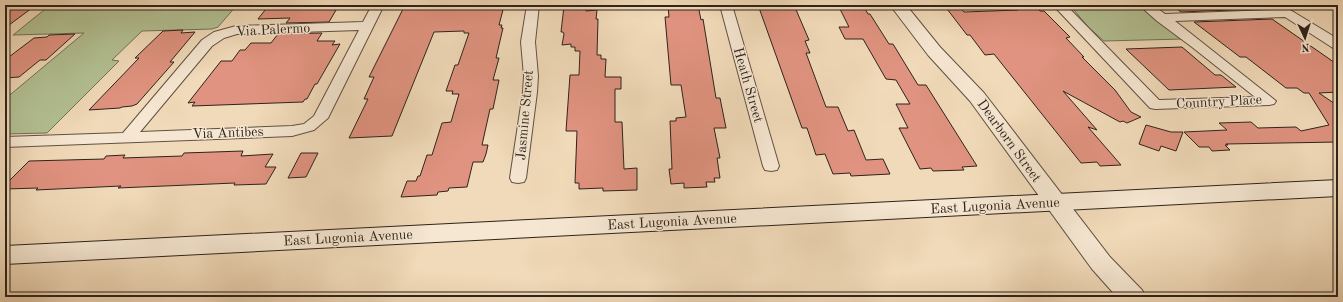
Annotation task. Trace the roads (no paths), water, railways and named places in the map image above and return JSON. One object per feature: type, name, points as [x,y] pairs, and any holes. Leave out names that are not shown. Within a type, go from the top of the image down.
[{"type":"main road","name":"East Lugonia Avenue","points":[[5,255],[1338,188]]},
{"type":"street","name":"Via Antibes","points":[[5,142],[129,136],[292,131],[309,127],[320,118],[378,5]]},
{"type":"street","name":"Jasmine Street","points":[[518,178],[530,92],[531,76],[528,42],[533,5]]},
{"type":"street","name":"Heath Street","points":[[726,5],[771,166]]},
{"type":"street","name":"Dearborn Street","points":[[898,5],[934,51],[977,97],[1100,263],[1133,297]]},
{"type":"street","name":"Country Place","points":[[1059,5],[1155,105],[1269,100],[1145,5]]},
{"type":"street","points":[[1276,5],[1338,45]]},
{"type":"street","points":[[1161,18],[1288,13]]},
{"type":"street","name":"Via Palermo","points":[[129,136],[207,43],[219,35],[236,30],[367,26]]}]
